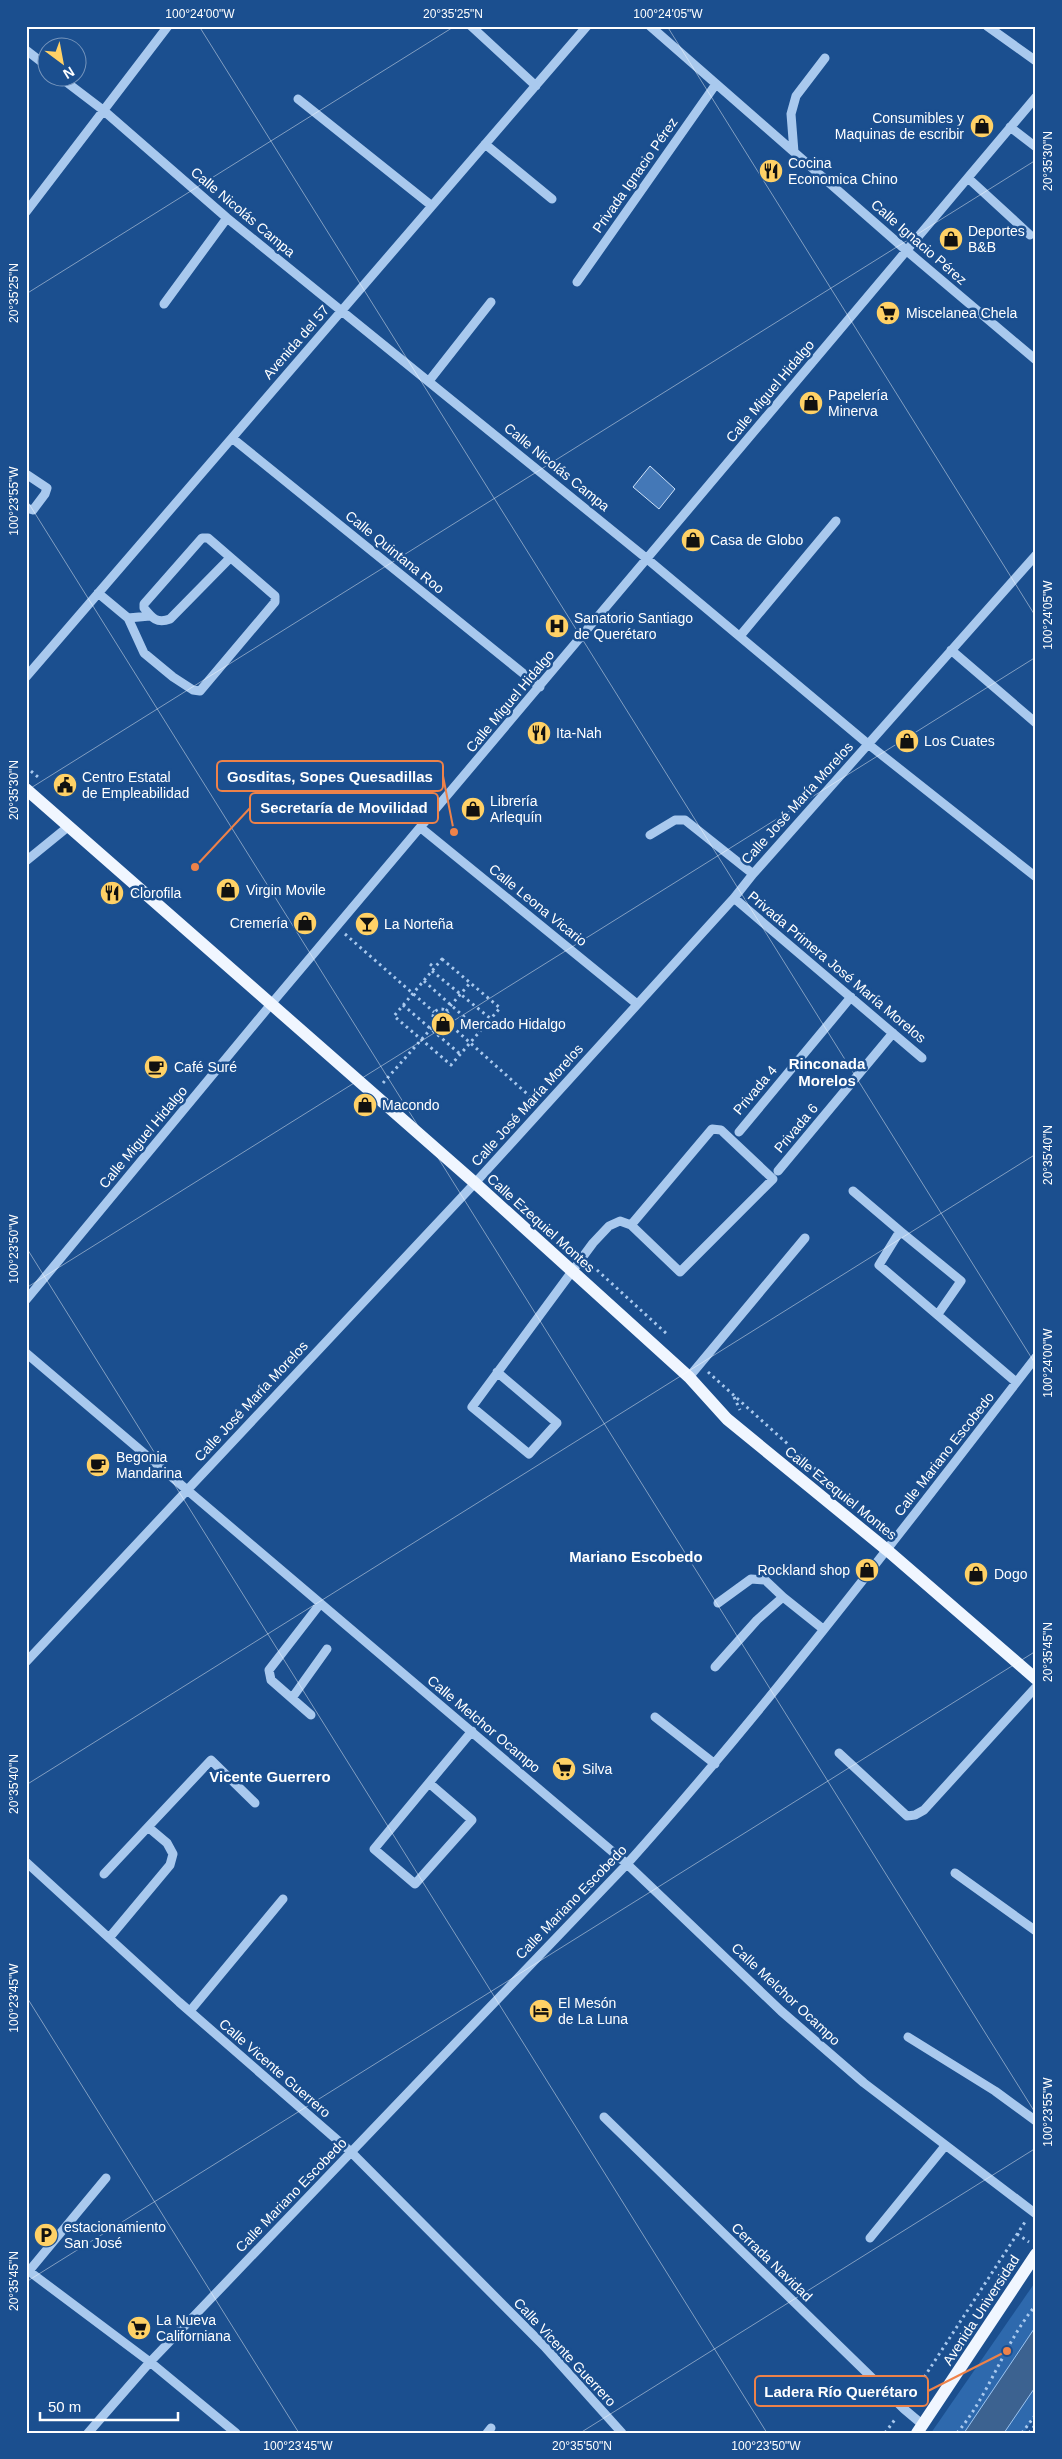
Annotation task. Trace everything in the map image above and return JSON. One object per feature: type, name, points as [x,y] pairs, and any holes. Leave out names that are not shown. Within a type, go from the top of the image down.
[{"type":"main road","name":"Calle Ezequiel Montes","points":[[26,789],[475,1183],[689,1377],[727,1419],[887,1550],[1036,1679]]},
{"type":"main road","name":"Avenida Universidad","points":[[920,2429],[1036,2254]]},
{"type":"street","points":[[26,212],[168,26]]},
{"type":"street","points":[[471,26],[536,86]]},
{"type":"street","name":"Avenida del 57","points":[[26,676],[587,26]]},
{"type":"street","name":"Calle Ignacio Pérez","points":[[650,26],[1036,360]]},
{"type":"street","points":[[987,26],[1036,61]]},
{"type":"street","points":[[26,50],[38,59]]},
{"type":"street","points":[[794,152],[791,114],[796,96],[825,58]]},
{"type":"street","name":"Privada Ignacio Pérez","points":[[577,282],[716,84]]},
{"type":"street","name":"Calle Nicolás Campa","points":[[74,88],[103,110],[226,218],[646,558],[868,744],[1036,877]]},
{"type":"street","name":"Calle Miguel Hidalgo","points":[[26,1300],[272,1003],[1036,97]]},
{"type":"street","points":[[298,99],[432,206]]},
{"type":"street","points":[[1010,127],[1036,147]]},
{"type":"street","points":[[485,144],[552,200]]},
{"type":"street","points":[[968,178],[1030,235]]},
{"type":"street","points":[[164,304],[226,218]]},
{"type":"street","points":[[429,381],[491,302]]},
{"type":"street","name":"Calle Quintana Roo","points":[[232,438],[540,687]]},
{"type":"street","points":[[26,474],[47,488],[46,494],[32,510],[26,508]]},
{"type":"street","points":[[740,636],[836,520]]},
{"type":"street","points":[[98,593],[128,618],[144,653],[173,677],[193,690],[200,692],[275,602],[274,596],[208,538],[202,538],[144,604],[144,608],[156,621],[162,622],[170,618],[230,558]]},
{"type":"street","name":"Calle José María Morelos","points":[[26,1662],[475,1183],[734,898],[753,874],[1036,555]]},
{"type":"street","points":[[128,618],[150,616]]},
{"type":"street","points":[[951,650],[1036,723]]},
{"type":"street","points":[[650,835],[675,820],[685,820],[753,874]]},
{"type":"street","points":[[26,861],[69,826]]},
{"type":"street","name":"Calle Leona Vicario","points":[[421,828],[637,1004]]},
{"type":"street","name":"Privada Primera José María Morelos","points":[[734,898],[922,1058]]},
{"type":"street","name":"Privada 4","points":[[739,1132],[851,997]]},
{"type":"street","name":"Privada 6","points":[[778,1171],[893,1034]]},
{"type":"street","points":[[497,1372],[557,1423],[529,1454],[472,1407],[497,1372],[593,1243],[609,1226],[620,1221],[631,1226],[680,1272],[772,1179],[721,1130],[712,1129],[631,1226]]},
{"type":"street","points":[[853,1191],[961,1281],[938,1314]]},
{"type":"street","points":[[900,1231],[879,1265],[1016,1382]]},
{"type":"street","points":[[689,1377],[805,1238]]},
{"type":"street","name":"Calle Melchor Ocampo","points":[[26,1353],[627,1864],[781,2011],[864,2083],[1034,2212]]},
{"type":"street","name":"Calle Mariano Escobedo","points":[[88,2433],[150,2362],[627,1864],[715,1764],[887,1550],[1036,1357]]},
{"type":"street","points":[[718,1603],[751,1579],[765,1580],[823,1629]]},
{"type":"street","points":[[715,1667],[757,1620],[783,1597]]},
{"type":"street","points":[[311,1715],[271,1680],[269,1670],[320,1604]]},
{"type":"street","points":[[292,1698],[327,1649]]},
{"type":"street","points":[[840,1753],[907,1816],[915,1815],[924,1810],[1036,1687]]},
{"type":"street","points":[[656,1717],[715,1764]]},
{"type":"street","points":[[430,1783],[472,1820],[415,1884],[374,1849],[472,1732]]},
{"type":"street","points":[[104,1874],[211,1760],[255,1803]]},
{"type":"street","points":[[109,1938],[170,1865],[173,1854],[167,1843],[148,1827]]},
{"type":"street","name":"Calle Vicente Guerrero","points":[[26,1862],[190,2011],[350,2152],[544,2346],[622,2433]]},
{"type":"street","points":[[955,1873],[1036,1931]]},
{"type":"street","points":[[190,2011],[283,1899]]},
{"type":"street","points":[[908,2037],[995,2091],[1036,2121]]},
{"type":"street","name":"Cerrada Navidad","points":[[604,2117],[904,2409],[920,2429]]},
{"type":"street","points":[[870,2238],[945,2146]]},
{"type":"street","points":[[106,2178],[28,2270],[150,2362],[236,2433]]},
{"type":"path","points":[[337,927],[434,1012]]},
{"type":"path","points":[[442,959],[500,1008],[451,1065],[394,1016],[413,993],[442,959]]},
{"type":"path","points":[[430,964],[460,994],[490,1019]]},
{"type":"path","points":[[424,981],[480,1031]]},
{"type":"path","points":[[446,1011],[470,983]]},
{"type":"path","points":[[403,1005],[460,1054]]},
{"type":"path","points":[[439,1009],[446,1011],[449,1017],[447,1022],[441,1025],[432,1018],[434,1012],[439,1009]]},
{"type":"path","points":[[447,1022],[543,1108]]},
{"type":"path","points":[[374,1094],[436,1023]]},
{"type":"path","points":[[885,2433],[904,2409],[1017,2234],[1034,2212]]},
{"type":"path","points":[[1017,2234],[1036,2246]]},
{"type":"path","points":[[957,2433],[973,2414],[1022,2322],[1036,2305]]},
{"type":"path","points":[[1022,2433],[1036,2414]]},
{"type":"path","points":[[1029,2433],[1036,2424]]},
{"type":"shaded area","points":[[1036,2281],[1036,2414],[1024,2433],[931,2433]]},
{"type":"shaded area","points":[[1036,2326],[1036,2386],[1004,2433],[964,2433]]},
{"type":"building","points":[[650,466],[675,489],[659,509],[633,487]]},
{"type":"place","name":"Consumibles y Maquinas de escribir","points":[[982,126]]},
{"type":"place","name":"Cocina Economica Chino","points":[[771,171]]},
{"type":"place","name":"Deportes B&B","points":[[951,239]]},
{"type":"place","name":"Miscelanea Chela","points":[[888,313]]},
{"type":"place","name":"Papelería Minerva","points":[[811,403]]},
{"type":"place","name":"Casa de Globo","points":[[693,540]]},
{"type":"place","name":"Sanatorio Santiago de Querétaro","points":[[557,626]]},
{"type":"place","name":"Ita-Nah","points":[[539,733]]},
{"type":"place","name":"Los Cuates","points":[[907,741]]},
{"type":"place","name":"Centro Estatal de Empleabilidad","points":[[65,785]]},
{"type":"place","name":"Librería Arlequín","points":[[473,809]]},
{"type":"place","name":"Gosditas, Sopes Quesadillas","points":[[454,832]]},
{"type":"place","name":"Secretaría de Movilidad","points":[[195,867]]},
{"type":"place","name":"Virgin Movile","points":[[228,890]]},
{"type":"place","name":"Clorofila","points":[[112,893]]},
{"type":"place","name":"Cremería","points":[[305,923]]},
{"type":"place","name":"La Norteña","points":[[367,924]]},
{"type":"place","name":"Mercado Hidalgo","points":[[443,1024]]},
{"type":"place","name":"Café Suré","points":[[156,1067]]},
{"type":"place","name":"Macondo","points":[[365,1105]]},
{"type":"place","name":"Begonia Mandarina","points":[[98,1465]]},
{"type":"place","name":"Rockland shop","points":[[867,1570]]},
{"type":"place","name":"Dogo","points":[[976,1574]]},
{"type":"place","name":"Silva","points":[[564,1769]]},
{"type":"place","name":"El Mesón de La Luna","points":[[541,2011]]},
{"type":"place","name":"estacionamiento San José","points":[[46,2235]]},
{"type":"place","name":"La Nueva Californiana","points":[[139,2328]]},
{"type":"place","name":"Ladera Río Querétaro","points":[[1007,2351]]},
{"type":"district","name":"Rinconada Morelos","points":[[827,1072]]},
{"type":"district","name":"Mariano Escobedo","points":[[636,1556]]},
{"type":"district","name":"Vicente Guerrero","points":[[270,1776]]}]
